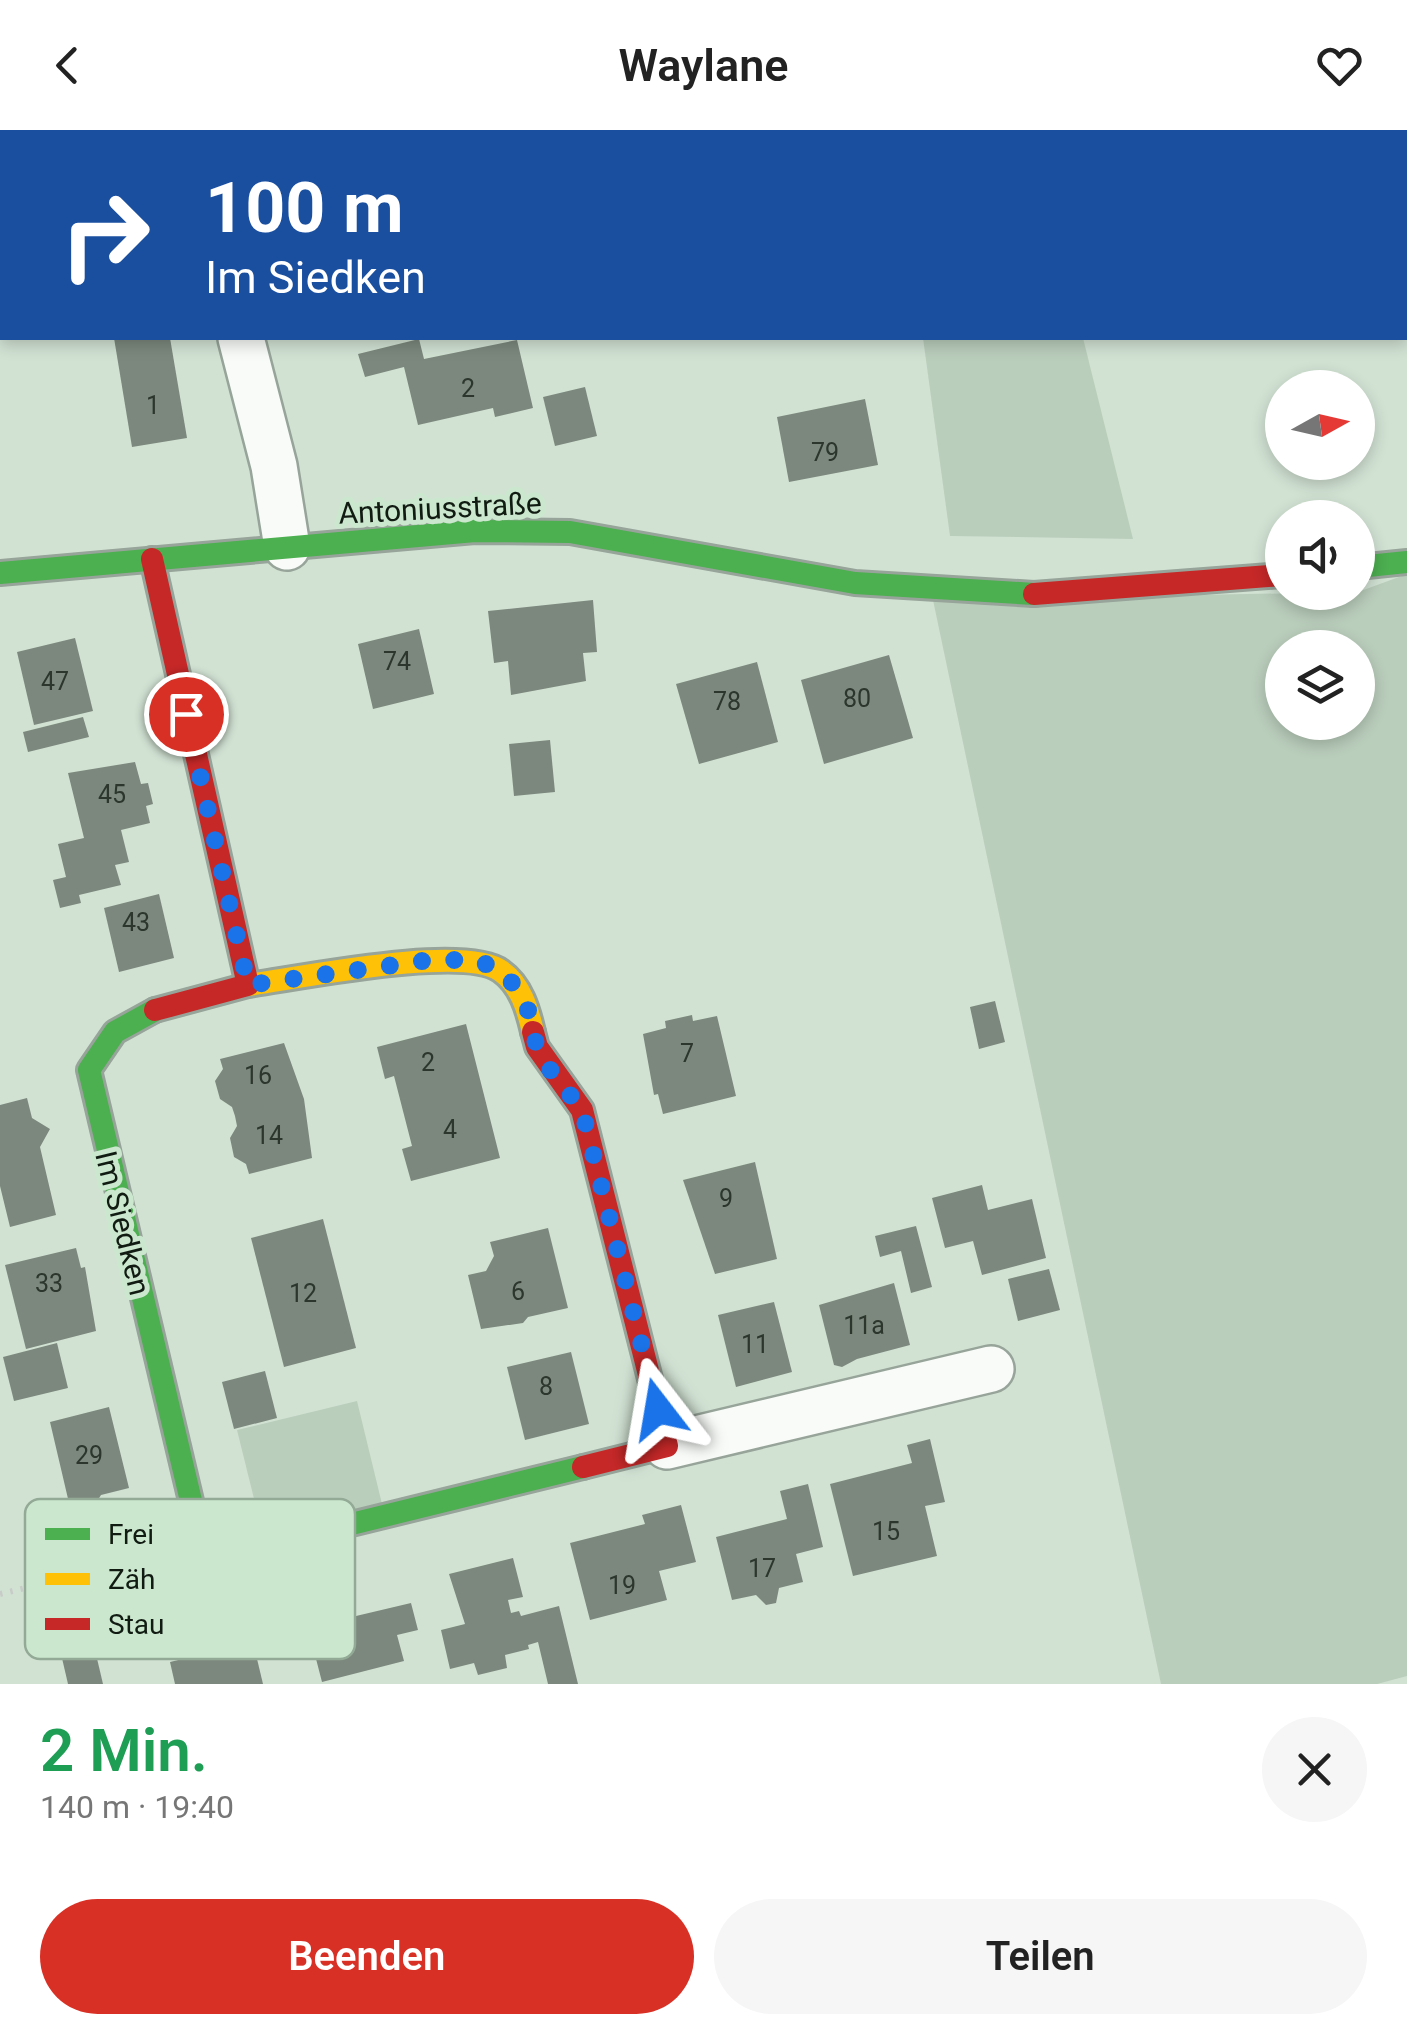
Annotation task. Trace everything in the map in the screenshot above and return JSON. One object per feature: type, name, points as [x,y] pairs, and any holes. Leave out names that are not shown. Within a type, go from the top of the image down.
[{"type":"street","points":[[242,340],[274,466],[287,547]]},
{"type":"street","name":"Antoniusstraße","points":[[0,573],[474,531],[570,532],[855,583],[939,591],[1051,594],[1265,576]]},
{"type":"street","points":[[152,559],[248,985]]},
{"type":"street","points":[[1375,565],[1407,562]]},
{"type":"street","name":"Im Siedken","points":[[191,1499],[89,1070],[96,1048],[128,1019],[248,985],[430,960],[477,960],[501,971],[517,988],[528,1010],[537,1048],[582,1110],[667,1446]]},
{"type":"street","points":[[355,1523],[992,1369]]},
{"type":"path","points":[[0,1594],[25,1588]]},
{"type":"green space","points":[[923,340],[1083,340],[1133,539],[950,536]]},
{"type":"green space","points":[[1407,574],[1407,1676],[1377,1684],[1161,1684],[933,600],[1265,594],[1265,610],[1375,610],[1375,586]]},
{"type":"green space","points":[[357,1401],[382,1504],[355,1511],[355,1499],[254,1499],[237,1430]]},
{"type":"building","points":[[114,340],[170,340],[187,438],[132,447]]},
{"type":"building","points":[[419,340],[424,359],[517,340],[533,408],[495,417],[493,408],[418,425],[404,367],[365,377],[358,354]]},
{"type":"building","points":[[585,387],[597,436],[555,446],[543,397]]},
{"type":"building","points":[[865,399],[878,465],[789,482],[777,417]]},
{"type":"building","points":[[593,600],[597,652],[583,653],[586,681],[511,695],[508,661],[494,663],[488,611]]},
{"type":"building","points":[[419,629],[434,694],[373,709],[358,644]]},
{"type":"building","points":[[75,638],[93,711],[34,725],[17,652]]},
{"type":"building","points":[[889,655],[913,738],[824,764],[801,680]]},
{"type":"building","points":[[757,662],[778,742],[699,764],[676,684]]},
{"type":"building","points":[[83,717],[89,737],[28,752],[23,732]]},
{"type":"building","points":[[550,740],[555,792],[514,796],[509,744]]},
{"type":"building","points":[[135,762],[141,784],[148,783],[153,804],[146,806],[150,823],[121,830],[129,862],[115,865],[121,885],[79,895],[81,903],[60,908],[53,880],[66,877],[58,844],[84,838],[68,773]]},
{"type":"building","points":[[159,894],[174,958],[119,972],[104,908]]},
{"type":"building","points":[[995,1001],[1005,1042],[979,1049],[970,1007]]},
{"type":"building","points":[[692,1015],[693,1021],[717,1016],[736,1096],[663,1114],[658,1094],[654,1095],[643,1034],[666,1028],[665,1021]]},
{"type":"building","points":[[466,1024],[500,1158],[411,1181],[402,1149],[412,1146],[394,1076],[385,1079],[377,1047]]},
{"type":"building","points":[[284,1043],[304,1099],[312,1158],[249,1174],[246,1164],[234,1157],[230,1138],[237,1126],[235,1116],[232,1107],[220,1099],[215,1081],[223,1069],[220,1059]]},
{"type":"building","points":[[27,1098],[32,1118],[50,1129],[40,1147],[56,1215],[10,1227],[0,1186],[0,1105]]},
{"type":"building","points":[[755,1162],[777,1259],[715,1274],[683,1180]]},
{"type":"building","points":[[982,1185],[988,1210],[1032,1199],[1046,1258],[982,1275],[973,1241],[945,1248],[932,1198]]},
{"type":"building","points":[[323,1219],[356,1348],[284,1367],[251,1238]]},
{"type":"building","points":[[916,1226],[932,1287],[911,1293],[901,1251],[880,1257],[875,1236]]},
{"type":"building","points":[[548,1228],[568,1308],[528,1317],[523,1323],[481,1329],[468,1275],[486,1271],[494,1256],[490,1242]]},
{"type":"building","points":[[76,1248],[81,1268],[85,1267],[96,1331],[26,1349],[5,1265]]},
{"type":"building","points":[[1049,1269],[1060,1310],[1018,1321],[1008,1279]]},
{"type":"building","points":[[894,1283],[910,1345],[842,1367],[834,1365],[819,1305]]},
{"type":"building","points":[[774,1302],[792,1372],[736,1387],[718,1315]]},
{"type":"building","points":[[57,1343],[68,1388],[14,1401],[3,1357]]},
{"type":"building","points":[[571,1352],[589,1424],[525,1440],[507,1367]]},
{"type":"building","points":[[265,1371],[277,1418],[234,1429],[222,1382]]},
{"type":"building","points":[[109,1407],[129,1488],[98,1499],[68,1499],[50,1422]]},
{"type":"building","points":[[930,1439],[945,1502],[925,1506],[937,1556],[853,1576],[830,1484],[912,1463],[907,1445]]},
{"type":"building","points":[[808,1484],[823,1547],[796,1554],[803,1582],[779,1588],[776,1603],[766,1605],[756,1595],[732,1600],[716,1537],[787,1519],[780,1491]]},
{"type":"building","points":[[681,1505],[696,1562],[659,1571],[667,1600],[590,1620],[570,1543],[645,1524],[642,1515]]},
{"type":"building","points":[[513,1558],[523,1597],[508,1600],[511,1613],[519,1611],[521,1616],[559,1606],[578,1684],[548,1684],[538,1642],[528,1645],[529,1649],[505,1655],[507,1668],[478,1675],[474,1663],[450,1669],[441,1630],[465,1624],[449,1574]]},
{"type":"building","points":[[411,1603],[418,1630],[397,1635],[404,1661],[322,1682],[316,1659],[355,1659],[355,1612],[356,1616]]},
{"type":"building","points":[[62,1659],[97,1659],[103,1684],[68,1684]]},
{"type":"building","points":[[257,1659],[263,1684],[175,1684],[170,1662]]},
{"type":"traffic: fast","points":[[0,573],[475,531],[570,532],[855,583],[1034,594]]},
{"type":"traffic: fast","points":[[1375,565],[1407,562]]},
{"type":"traffic: fast","points":[[155,1010],[115,1032],[89,1070],[191,1499]]},
{"type":"traffic: fast","points":[[355,1523],[583,1467]]},
{"type":"traffic: slow","points":[[248,985],[380,965],[453,961],[482,964],[501,971],[514,983],[533,1032]]},
{"type":"traffic: jam","points":[[152,559],[248,985],[155,1010]]},
{"type":"traffic: jam","points":[[1034,594],[1265,576]]},
{"type":"traffic: jam","points":[[533,1032],[537,1047],[582,1110],[667,1446],[583,1467]]},
{"type":"route","points":[[186,714],[248,985],[430,960],[477,960],[501,971],[517,988],[528,1010],[537,1048],[582,1110],[658,1409]]}]
